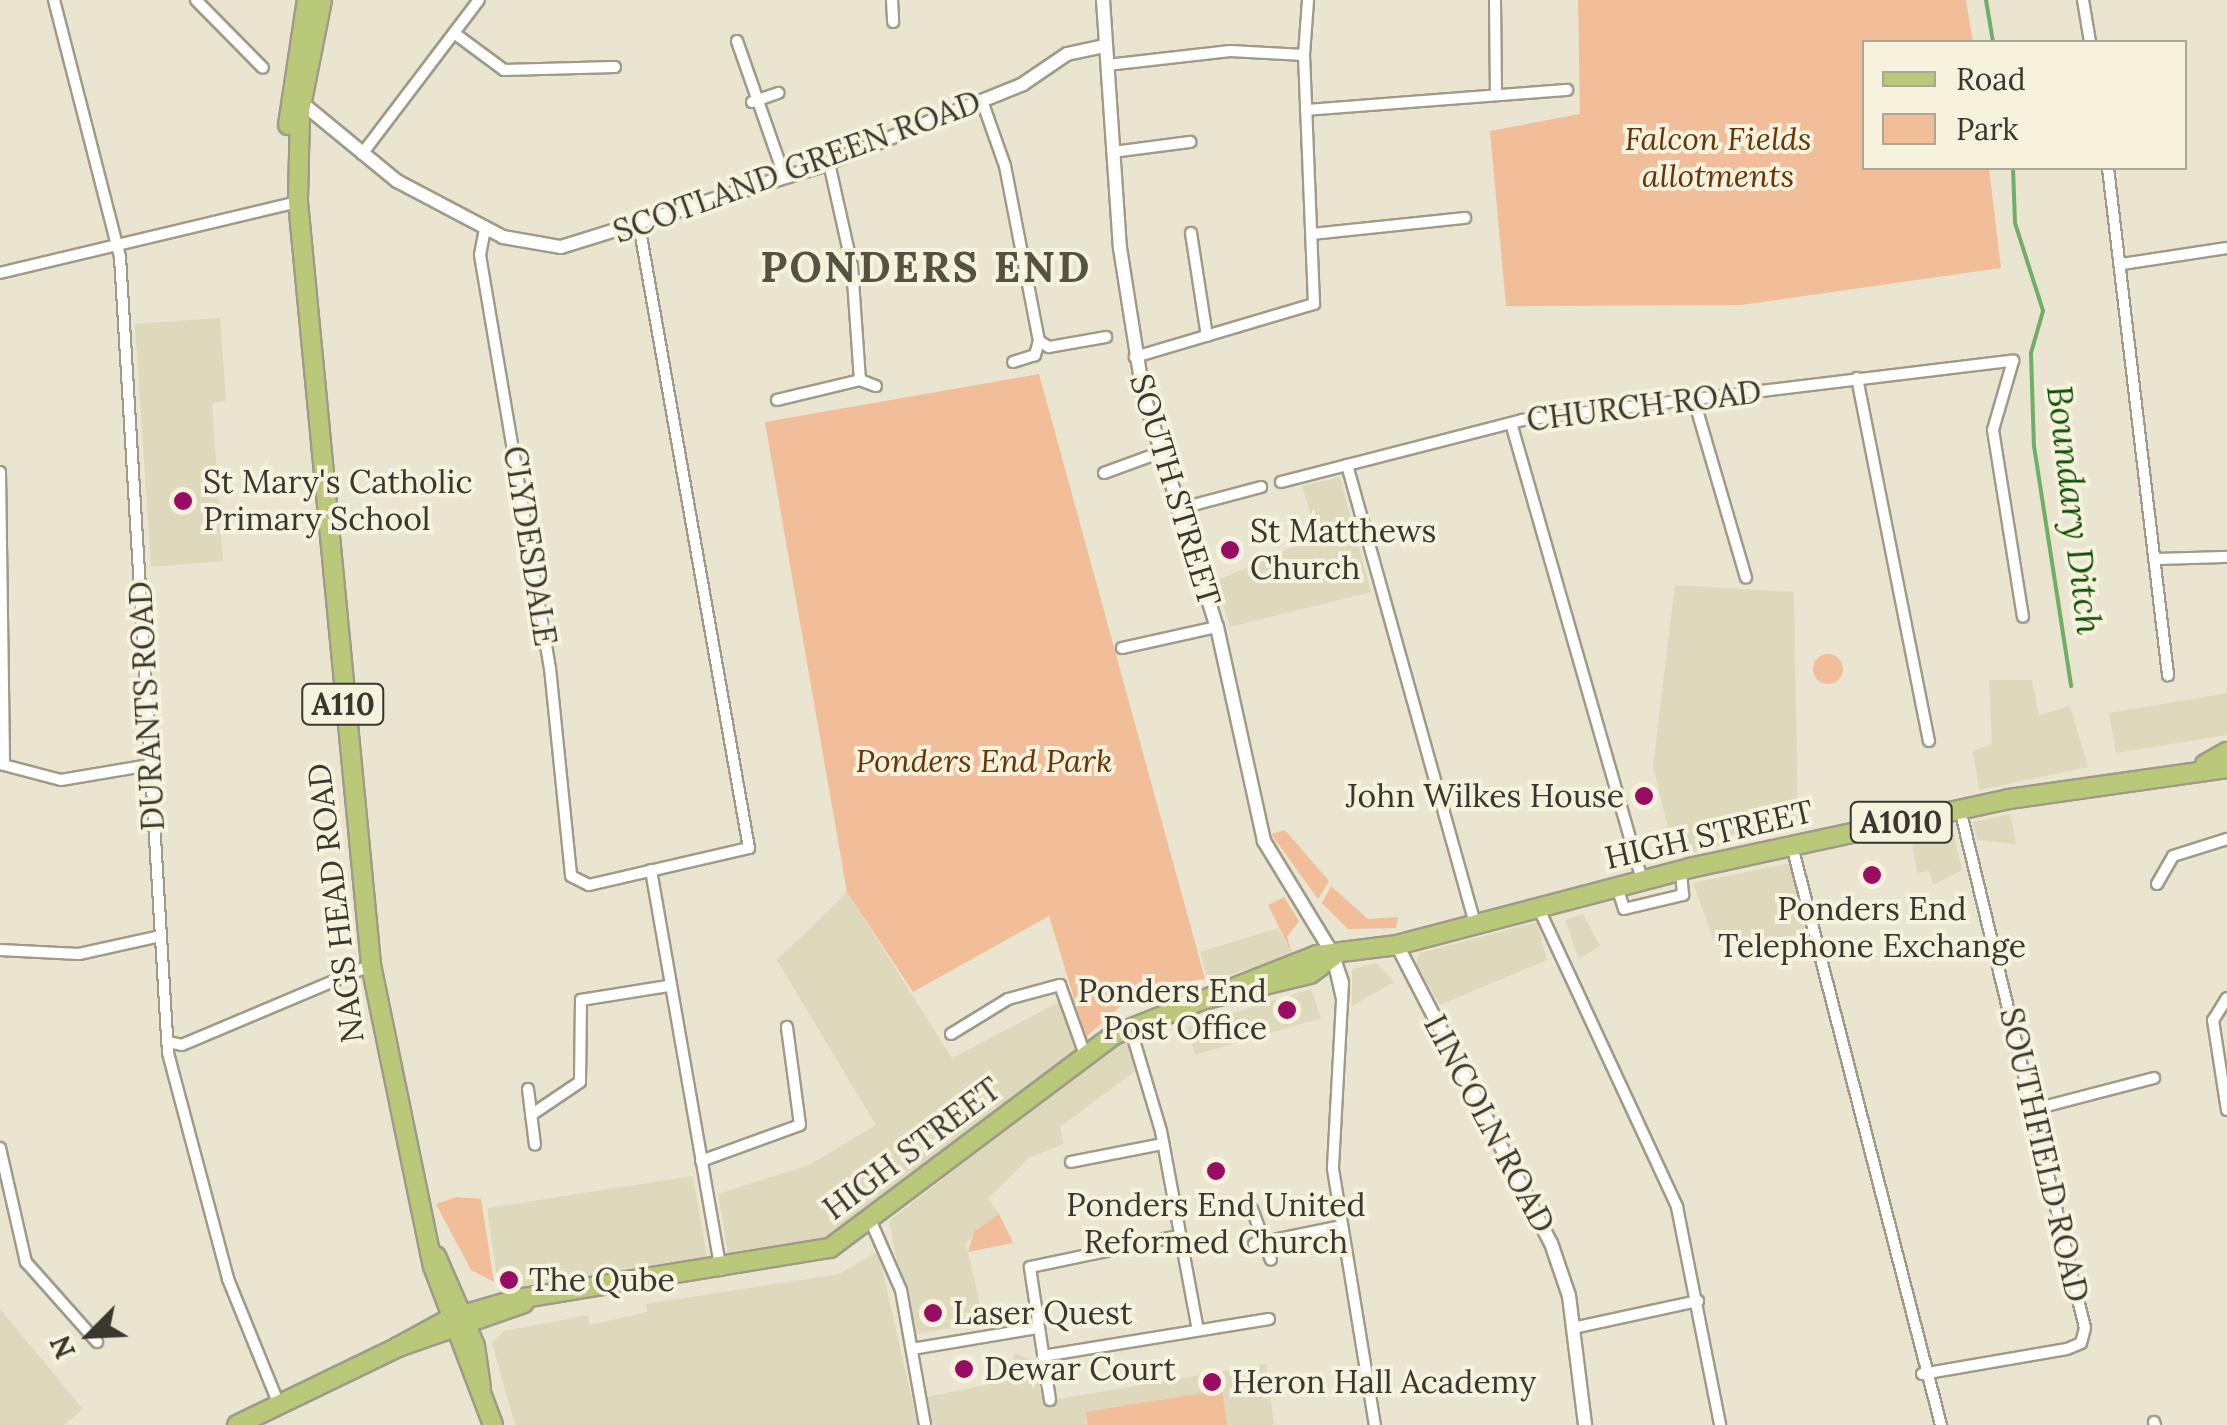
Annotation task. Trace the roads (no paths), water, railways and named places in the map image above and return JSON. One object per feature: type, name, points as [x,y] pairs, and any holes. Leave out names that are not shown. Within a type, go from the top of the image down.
[{"type":"main road","name":"A110","points":[[293,132],[307,0]]},
{"type":"main road","points":[[293,132],[322,0]]},
{"type":"main road","name":"NAGS HEAD ROAD","points":[[293,132],[372,965],[397,1119],[458,1323]]},
{"type":"main road","name":"A1010","points":[[2205,764],[2227,752]]},
{"type":"main road","name":"HIGH STREET","points":[[237,1425],[398,1347],[524,1303],[824,1251],[872,1224],[1086,1055],[1130,1027],[1194,1002],[1334,956],[1397,946],[1681,870],[1960,809],[2205,764]]},
{"type":"main road","name":"A1010","points":[[2205,764],[2227,768]]},
{"type":"main road","name":"A110","points":[[458,1323],[493,1425]]},
{"type":"street","name":"DURANTS ROAD","points":[[54,0],[118,241],[168,1042],[228,1279],[278,1402]]},
{"type":"street","points":[[196,0],[263,68]]},
{"type":"street","points":[[362,154],[479,0]]},
{"type":"street","points":[[892,0],[893,22]]},
{"type":"street","name":"SOUTH STREET","points":[[1103,0],[1112,152],[1136,357],[1160,454],[1217,627],[1264,841],[1334,956]]},
{"type":"street","points":[[1136,357],[1314,304],[1304,55],[1308,0]]},
{"type":"street","points":[[1495,0],[1496,94]]},
{"type":"street","points":[[2083,0],[2090,40]]},
{"type":"street","points":[[454,33],[504,70],[615,67]]},
{"type":"street","points":[[737,41],[752,102],[785,178]]},
{"type":"street","name":"SCOTLAND GREEN ROAD","points":[[302,103],[362,154],[484,229],[550,247],[639,226],[828,163],[982,101],[1067,54],[1106,46]]},
{"type":"street","points":[[1107,65],[1230,50],[1304,55]]},
{"type":"street","points":[[1306,110],[1567,90]]},
{"type":"street","points":[[752,102],[778,93]]},
{"type":"street","points":[[982,101],[1005,166],[1039,341],[1035,355],[1013,362]]},
{"type":"street","points":[[293,132],[330,128]]},
{"type":"street","points":[[1112,152],[1182,140]]},
{"type":"street","points":[[828,163],[852,266],[860,380]]},
{"type":"street","points":[[2108,170],[2168,674]]},
{"type":"street","points":[[0,274],[118,241],[298,202]]},
{"type":"street","points":[[1312,234],[1465,218]]},
{"type":"street","points":[[639,226],[749,848],[651,870],[668,986],[721,1270]]},
{"type":"street","name":"CLYDESDALE","points":[[484,229],[480,255],[550,668],[570,866],[578,885],[651,870]]},
{"type":"street","points":[[1195,240],[1207,336]]},
{"type":"street","points":[[2122,264],[2227,248]]},
{"type":"street","points":[[1039,341],[1049,348],[1106,337]]},
{"type":"street","name":"CHURCH ROAD","points":[[1280,482],[1511,423],[2013,362],[1994,430],[2022,617]]},
{"type":"street","points":[[1857,378],[1929,741]]},
{"type":"street","points":[[777,400],[860,380],[876,386]]},
{"type":"street","points":[[1694,400],[1746,578]]},
{"type":"street","points":[[1511,423],[1642,880]]},
{"type":"street","points":[[1104,473],[1160,454]]},
{"type":"street","points":[[1348,465],[1475,923]]},
{"type":"street","points":[[0,472],[2,764],[62,780],[150,764]]},
{"type":"street","points":[[1178,509],[1261,487]]},
{"type":"street","points":[[2154,559],[2227,557]]},
{"type":"street","points":[[1122,648],[1217,627]]},
{"type":"street","name":"SOUTHFIELD ROAD","points":[[1922,1374],[2081,1343],[2036,1109],[1960,809]]},
{"type":"street","points":[[2157,884],[2173,856],[2227,839]]},
{"type":"street","points":[[1792,846],[1922,1374],[1941,1425]]},
{"type":"street","points":[[1617,886],[1624,909],[1668,898],[1686,890],[1681,870]]},
{"type":"street","points":[[1537,906],[1677,1208],[1720,1425]]},
{"type":"street","points":[[0,950],[79,954],[161,936]]},
{"type":"street","name":"LINCOLN ROAD","points":[[1397,946],[1531,1195],[1573,1328],[1585,1425]]},
{"type":"street","points":[[1334,956],[1342,1001],[1332,1138],[1342,1226],[1375,1425]]},
{"type":"street","points":[[168,1042],[182,1044],[372,965]]},
{"type":"street","points":[[951,1034],[1008,999],[1060,985],[1086,1055]]},
{"type":"street","points":[[531,1115],[580,1082],[581,1000],[668,986]]},
{"type":"street","points":[[2227,998],[2217,1004],[2214,1036],[2227,1110]]},
{"type":"street","points":[[701,1162],[800,1125],[804,1101],[787,1027]]},
{"type":"street","points":[[1130,1027],[1163,1144],[1198,1330]]},
{"type":"street","points":[[2036,1109],[2154,1078]]},
{"type":"street","points":[[528,1089],[535,1146]]},
{"type":"street","points":[[1071,1162],[1163,1144]]},
{"type":"street","points":[[0,1148],[26,1262],[97,1342]]},
{"type":"street","points":[[1252,1210],[1260,1243],[1271,1260]]},
{"type":"street","points":[[872,1224],[897,1277],[925,1425]]},
{"type":"street","points":[[1260,1243],[1342,1226]]},
{"type":"street","points":[[1050,1400],[1032,1266],[1179,1236]]},
{"type":"street","points":[[1573,1328],[1698,1301]]},
{"type":"street","points":[[1043,1356],[1269,1319]]},
{"type":"street","points":[[912,1348],[1038,1328]]},
{"type":"waterway","name":"Boundary Ditch","points":[[1986,0],[1993,40]]},
{"type":"waterway","name":"Boundary Ditch","points":[[2013,170],[2015,223],[2043,311],[2031,353],[2034,446],[2071,686]]},
{"type":"place","name":"St Mary's Catholic Primary School","points":[[183,501]]},
{"type":"place","name":"St Matthews Church","points":[[1230,550]]},
{"type":"place","name":"John Wilkes House","points":[[1644,796]]},
{"type":"place","name":"Ponders End Telephone Exchange","points":[[1872,875]]},
{"type":"place","name":"Ponders End Post Office","points":[[1287,1010]]},
{"type":"place","name":"Ponders End United Reformed Church","points":[[1216,1171]]},
{"type":"place","name":"The Qube","points":[[509,1280]]},
{"type":"place","name":"Laser Quest","points":[[933,1313]]},
{"type":"place","name":"Dewar Court","points":[[964,1369]]},
{"type":"place","name":"Heron Hall Academy","points":[[1212,1382]]},
{"type":"district","name":"PONDERS END","points":[[926,267]]},
{"type":"park label","name":"Falcon Fields allotments","points":[[1718,158]]},
{"type":"park label","name":"Ponders End Park","points":[[984,761]]}]
